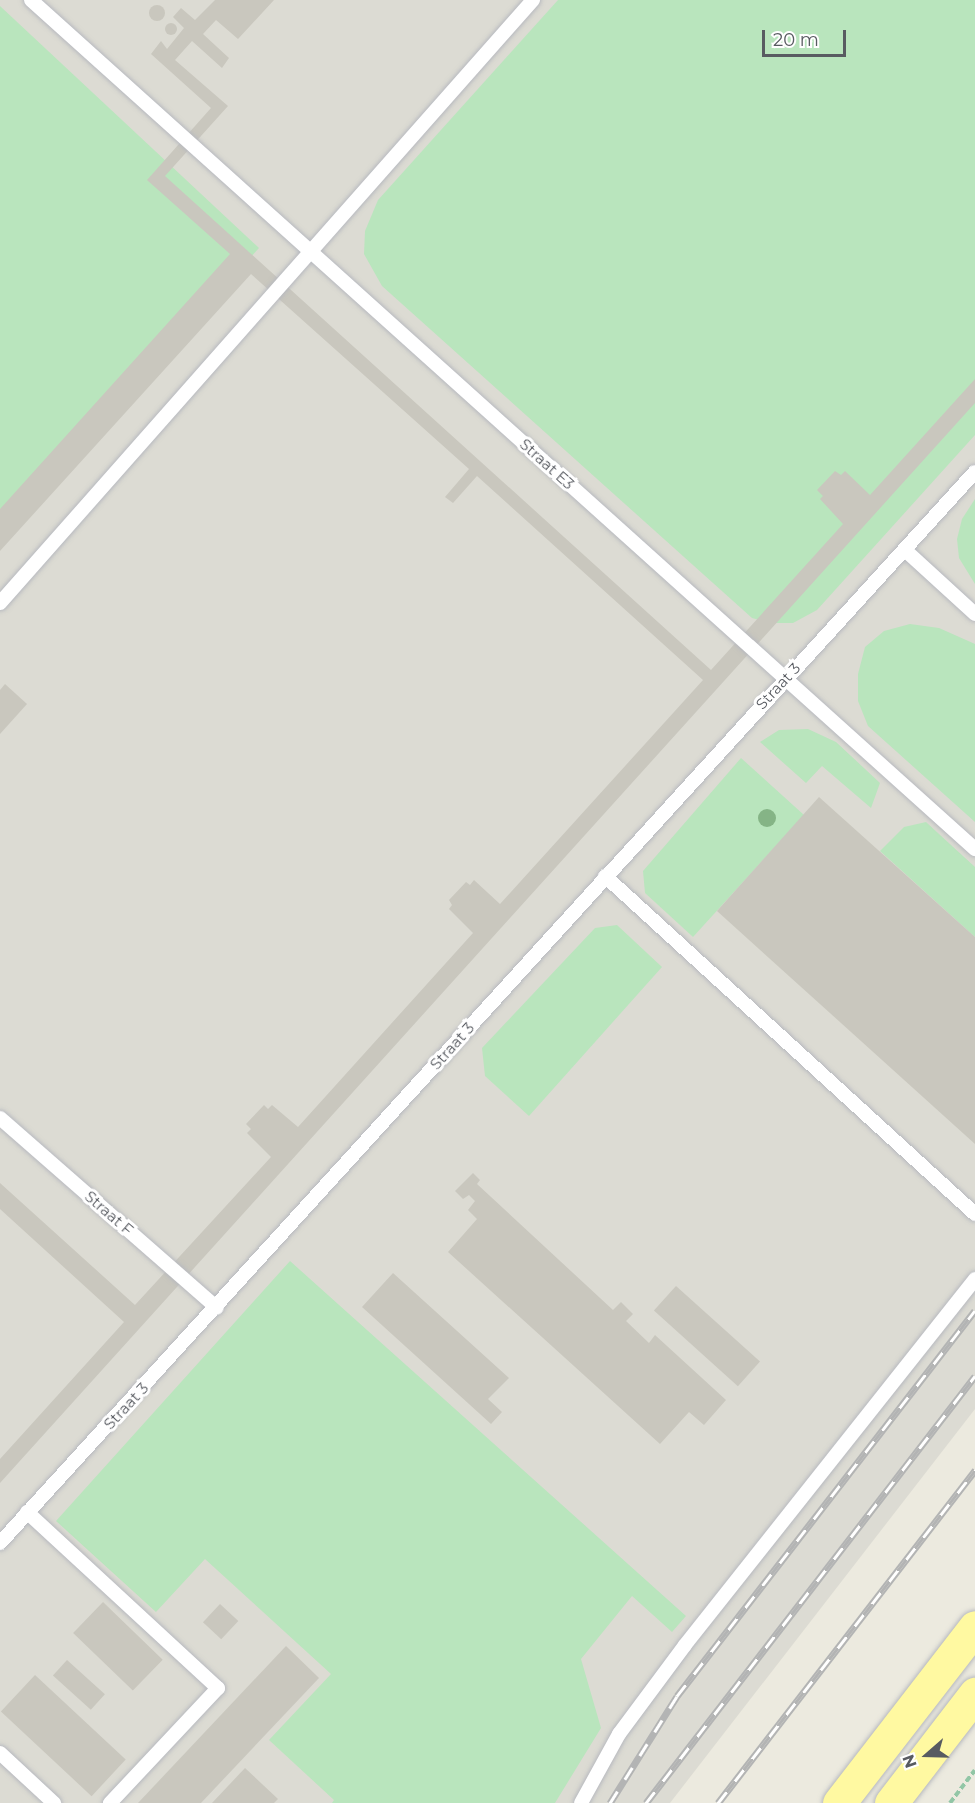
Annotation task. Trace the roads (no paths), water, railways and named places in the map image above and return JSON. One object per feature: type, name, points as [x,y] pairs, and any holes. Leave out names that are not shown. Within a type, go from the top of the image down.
[{"type":"main road","points":[[839,1803],[975,1628]]},
{"type":"main road","points":[[891,1803],[975,1694]]},
{"type":"lane","name":"Straat E3","points":[[31,0],[975,849]]},
{"type":"lane","points":[[0,603],[309,250],[533,0]]},
{"type":"lane","name":"Straat 3","points":[[0,1543],[217,1308],[605,876],[975,472]]},
{"type":"lane","points":[[905,550],[975,614]]},
{"type":"lane","points":[[605,876],[975,1214]]},
{"type":"lane","name":"Straat F","points":[[0,1118],[217,1308]]},
{"type":"lane","points":[[580,1803],[619,1734],[685,1645],[975,1279]]},
{"type":"lane","points":[[27,1512],[218,1688],[110,1803]]},
{"type":"lane","points":[[0,1753],[54,1803]]},
{"type":"railway","points":[[610,1803],[677,1696],[975,1311]]},
{"type":"railway","points":[[646,1803],[975,1376]]},
{"type":"railway","points":[[718,1803],[975,1470]]}]
